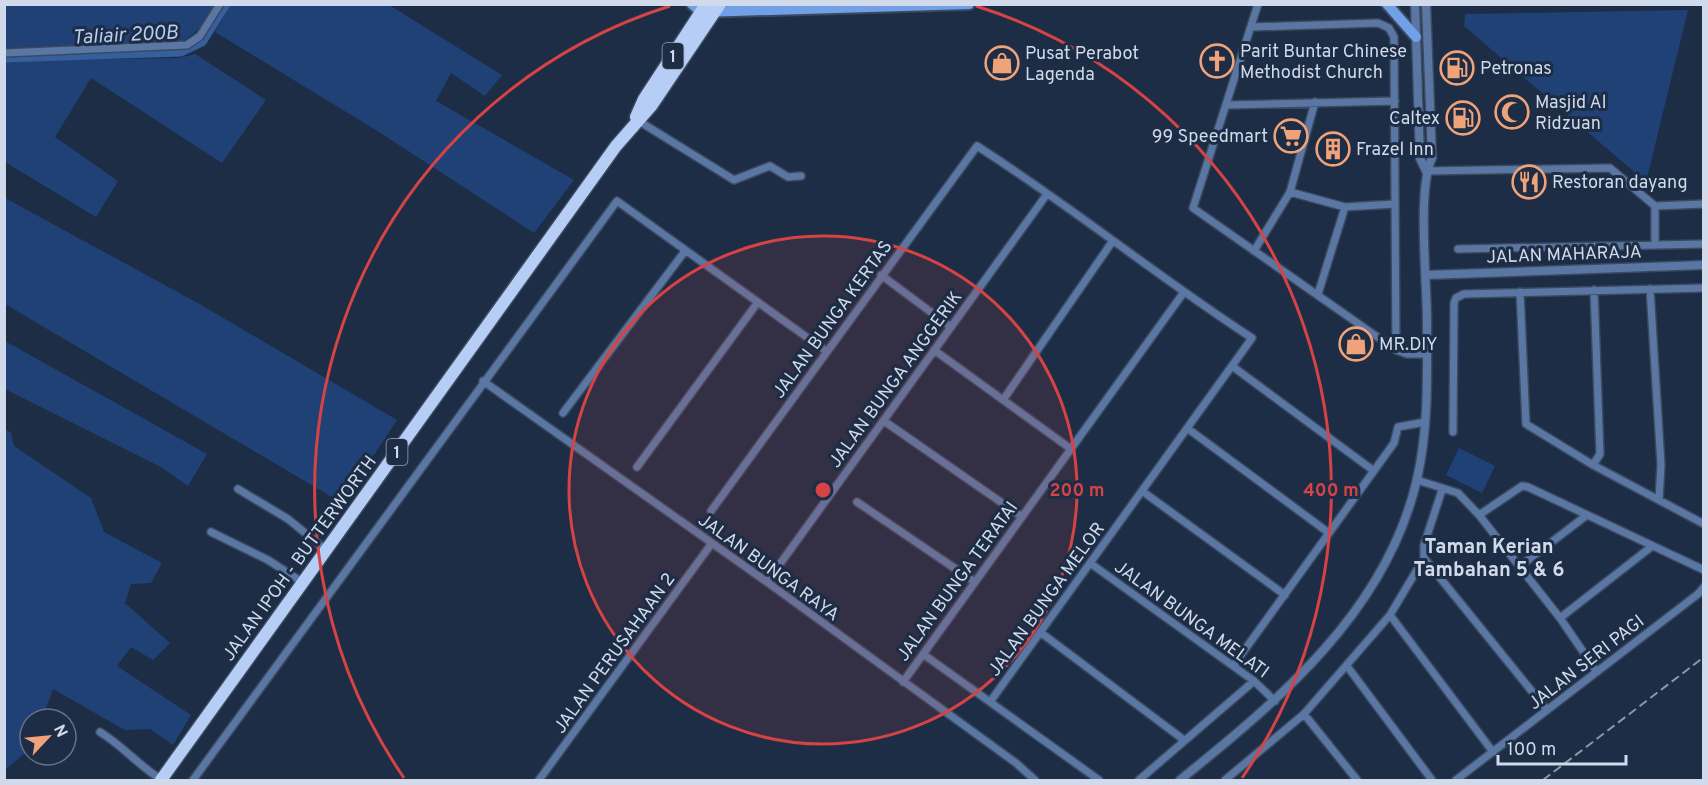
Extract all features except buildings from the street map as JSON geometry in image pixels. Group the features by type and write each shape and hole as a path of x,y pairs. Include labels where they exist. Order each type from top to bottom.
{"highway":[{"name":"JALAN IPOH - BUTTERWORTH","path":"161,780 635,122 644,99 707,8"}],"main road":[{"path":"707,8 969,4"},
{"path":"1387,4 1416,37"}],"street":[{"path":"4,53 187,45 204,30 220,4"},
{"path":"1258,4 1193,208 1396,350 1407,354 1427,354"},
{"path":"1415,4 1419,158 1426,171"},
{"path":"1180,780 1275,701 1325,649 1361,603 1381,571 1401,528 1417,480 1425,422 1427,354 1426,171 1432,158 1426,4"},
{"path":"1251,27 1378,23 1389,28 1394,38 1396,350"},
{"path":"1226,105 1395,101"},
{"path":"1254,251 1290,192 1315,102"},
{"path":"635,122 734,180 770,166 788,177 801,176"},
{"name":"JALAN BUNGA KERTAS","path":"711,511 881,275 978,146 1047,194"},
{"path":"1426,171 1610,168 1655,206 1704,204"},
{"path":"1290,192 1345,207 1395,204"},
{"path":"1047,194 1184,292"},
{"name":"JALAN BUNGA ANGGERIK","path":"767,582 1047,194"},
{"path":"193,780 617,201 826,351"},
{"path":"1655,206 1655,244"},
{"path":"1318,294 1345,207"},
{"path":"1003,400 1112,242"},
{"path":"1458,249 1704,244"},
{"path":"563,413 685,251"},
{"name":"JALAN MAHARAJA","path":"1426,275 1704,265"},
{"path":"881,275 951,327"},
{"path":"1453,432 1454,303 1456,298 1464,294 1704,288"},
{"path":"1650,289 1661,465 1659,500"},
{"path":"1593,290 1600,454 1593,465"},
{"name":"JALAN BUNGA MELOR","path":"990,702 1252,338 1184,292"},
{"name":"JALAN BUNGA TERATAI","path":"903,682 1184,292"},
{"path":"1520,292 1526,424 1593,465 1704,524"},
{"path":"637,467 758,303"},
{"path":"934,350 1071,449"},
{"path":"1232,366 1374,471"},
{"name":"JALAN BUNGA RAYA","path":"483,381 767,582 1016,763 1035,780"},
{"path":"884,421 1018,514"},
{"path":"1233,666 1394,443 1398,427 1425,422"},
{"path":"1187,428 1329,533"},
{"path":"1417,480 1458,494 1479,515 1560,618 1597,672"},
{"path":"1479,515 1522,486 1704,570"},
{"path":"238,489 288,519 326,550"},
{"path":"1225,780 1304,714 1390,615 1424,558 1424,545 1442,490"},
{"path":"1142,491 1285,595"},
{"path":"857,502 975,582"},
{"path":"1519,567 1587,515"},
{"path":"211,532 268,560 302,582"},
{"name":"JALAN PERUSAHAAN 2","path":"539,780 712,543"},
{"path":"1560,618 1651,547"},
{"path":"1424,558 1547,710"},
{"name":"JALAN BUNGA MELATI","path":"1090,563 1254,681 1275,701"},
{"name":"JALAN SERI PAGI","path":"1456,780 1698,594 1704,587"},
{"path":"1390,615 1493,752"},
{"path":"1040,632 1184,740"},
{"path":"923,654 1099,780"},
{"path":"1347,666 1432,780"},
{"path":"1139,780 1254,681"},
{"path":"1304,714 1353,779"},
{"path":"100,732 121,745 145,770 161,780"}],"shaded area":[{"path":"4,5 215,5 197,31 181,42 5,48"},
{"path":"230,5 389,5 502,75 485,96 451,73 436,101 574,180 534,233 379,132 215,32"},
{"path":"1688,10 1646,182 1464,26 1465,14"},
{"path":"195,54 266,100 222,163 91,78 55,137 118,181 96,217 5,162 5,61 179,58"},
{"path":"5,198 196,302 397,420 342,503 5,304"},
{"path":"5,341 207,454 188,486 161,467 5,389"},
{"path":"5,429 11,433 14,446 91,498 104,532 162,563 151,583 131,584 125,603 170,643 153,660 131,647 117,666 191,715 173,745 150,729 125,730 53,689 46,707 18,707 18,759 5,770"},
{"path":"1459,448 1495,466 1482,493 1446,475"}],"waterway":[{"name":"Taliair 200B","path":"4,58 181,52 202,42 226,4"}],"railway":[{"path":"1543,780 1704,657"}],"place":[{"name":"Parit Buntar Chinese Methodist Church","path":"1217,61"},
{"name":"Pusat Perabot Lagenda","path":"1002,63"},
{"name":"Petronas","path":"1457,68"},
{"name":"Masjid Al Ridzuan","path":"1512,112"},
{"name":"Caltex","path":"1463,118"},
{"name":"99 Speedmart","path":"1291,136"},
{"name":"Frazel Inn","path":"1333,149"},
{"name":"Restoran dayang","path":"1529,182"},
{"name":"MR.DIY","path":"1356,344"}],"district":[{"name":"Taman Kerian Tambahan 5 & 6","path":"1489,558"}]}
